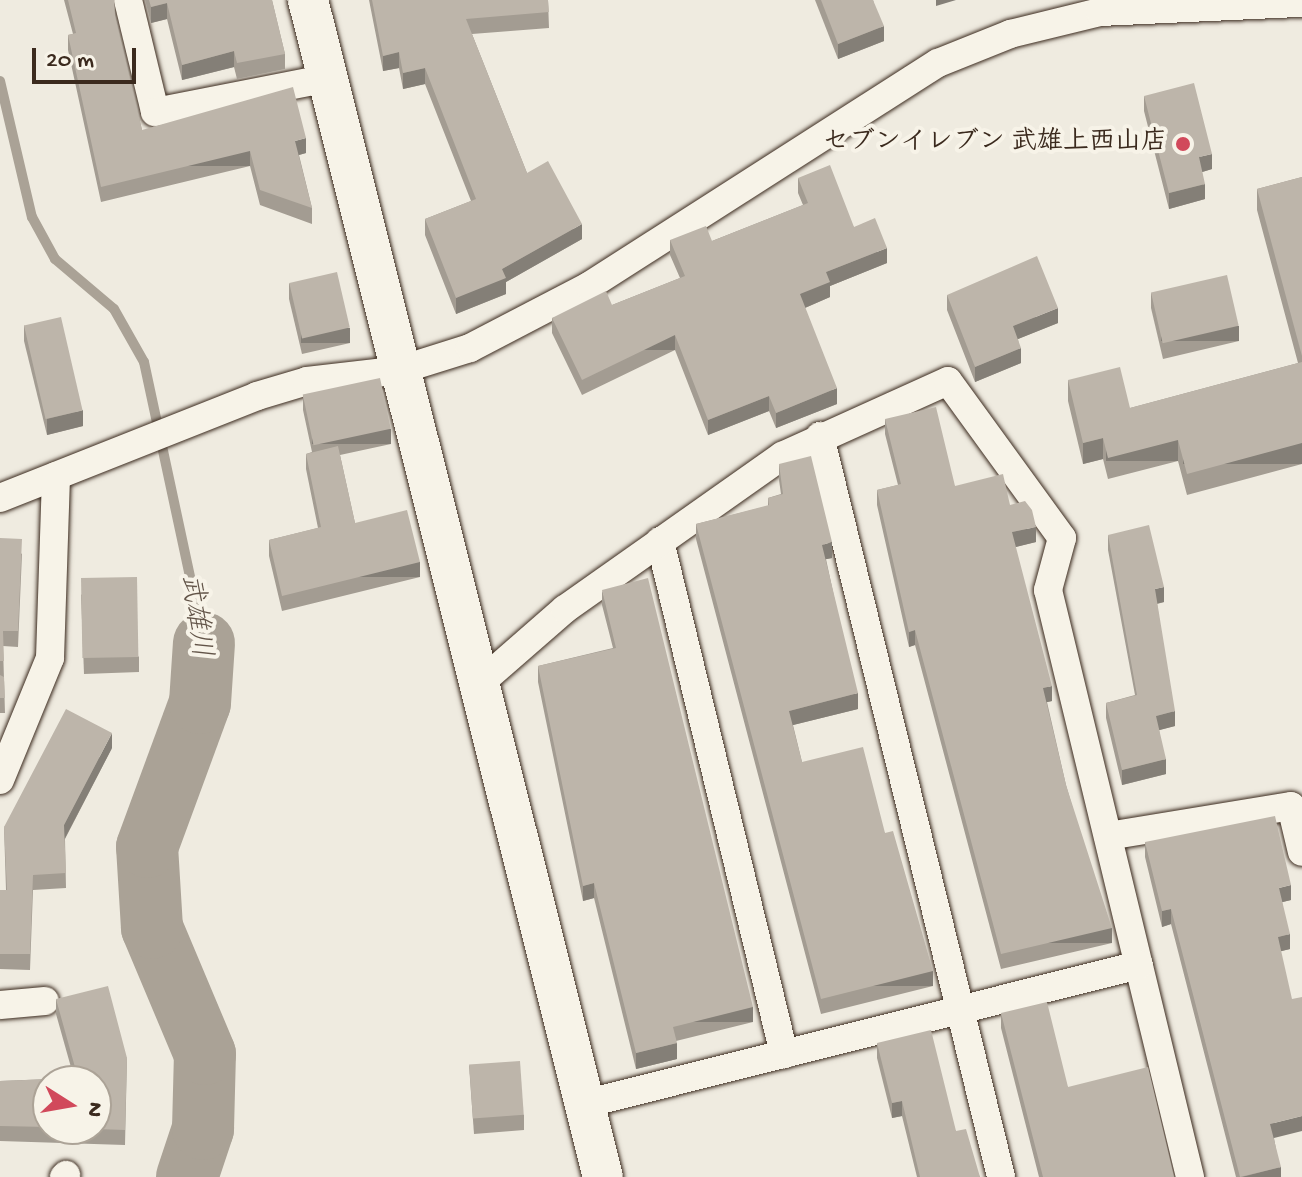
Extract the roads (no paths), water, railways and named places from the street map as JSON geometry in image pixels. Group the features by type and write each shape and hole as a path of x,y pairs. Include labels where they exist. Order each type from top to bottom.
{"street":[{"path":"128,0 155,112 328,78"},
{"path":"308,0 603,1177"},
{"path":"0,498 201,418 307,381 400,370 470,348 589,286 938,63 1010,34 1100,12 1302,3"},
{"path":"479,684 660,541 820,436 948,381 1062,538 1048,590 1190,1177"},
{"path":"820,436 963,1009 1001,1177"},
{"path":"0,780 9,736 50,658 56,476"},
{"path":"660,541 784,1054"},
{"path":"1108,836 1296,804 1302,852"},
{"path":"584,1104 1139,965"},
{"path":"0,1005 45,1001"}],"waterway":[{"name":"武雄川","path":"0,81 32,217 55,259 114,309 144,362 204,643"},
{"name":"武雄川","path":"187,1177 203,1129 205,1054 152,928 147,847 200,703 204,643"}],"place":[{"name":"セブンイレブン 武雄上西山店","path":"1183,144"}]}
